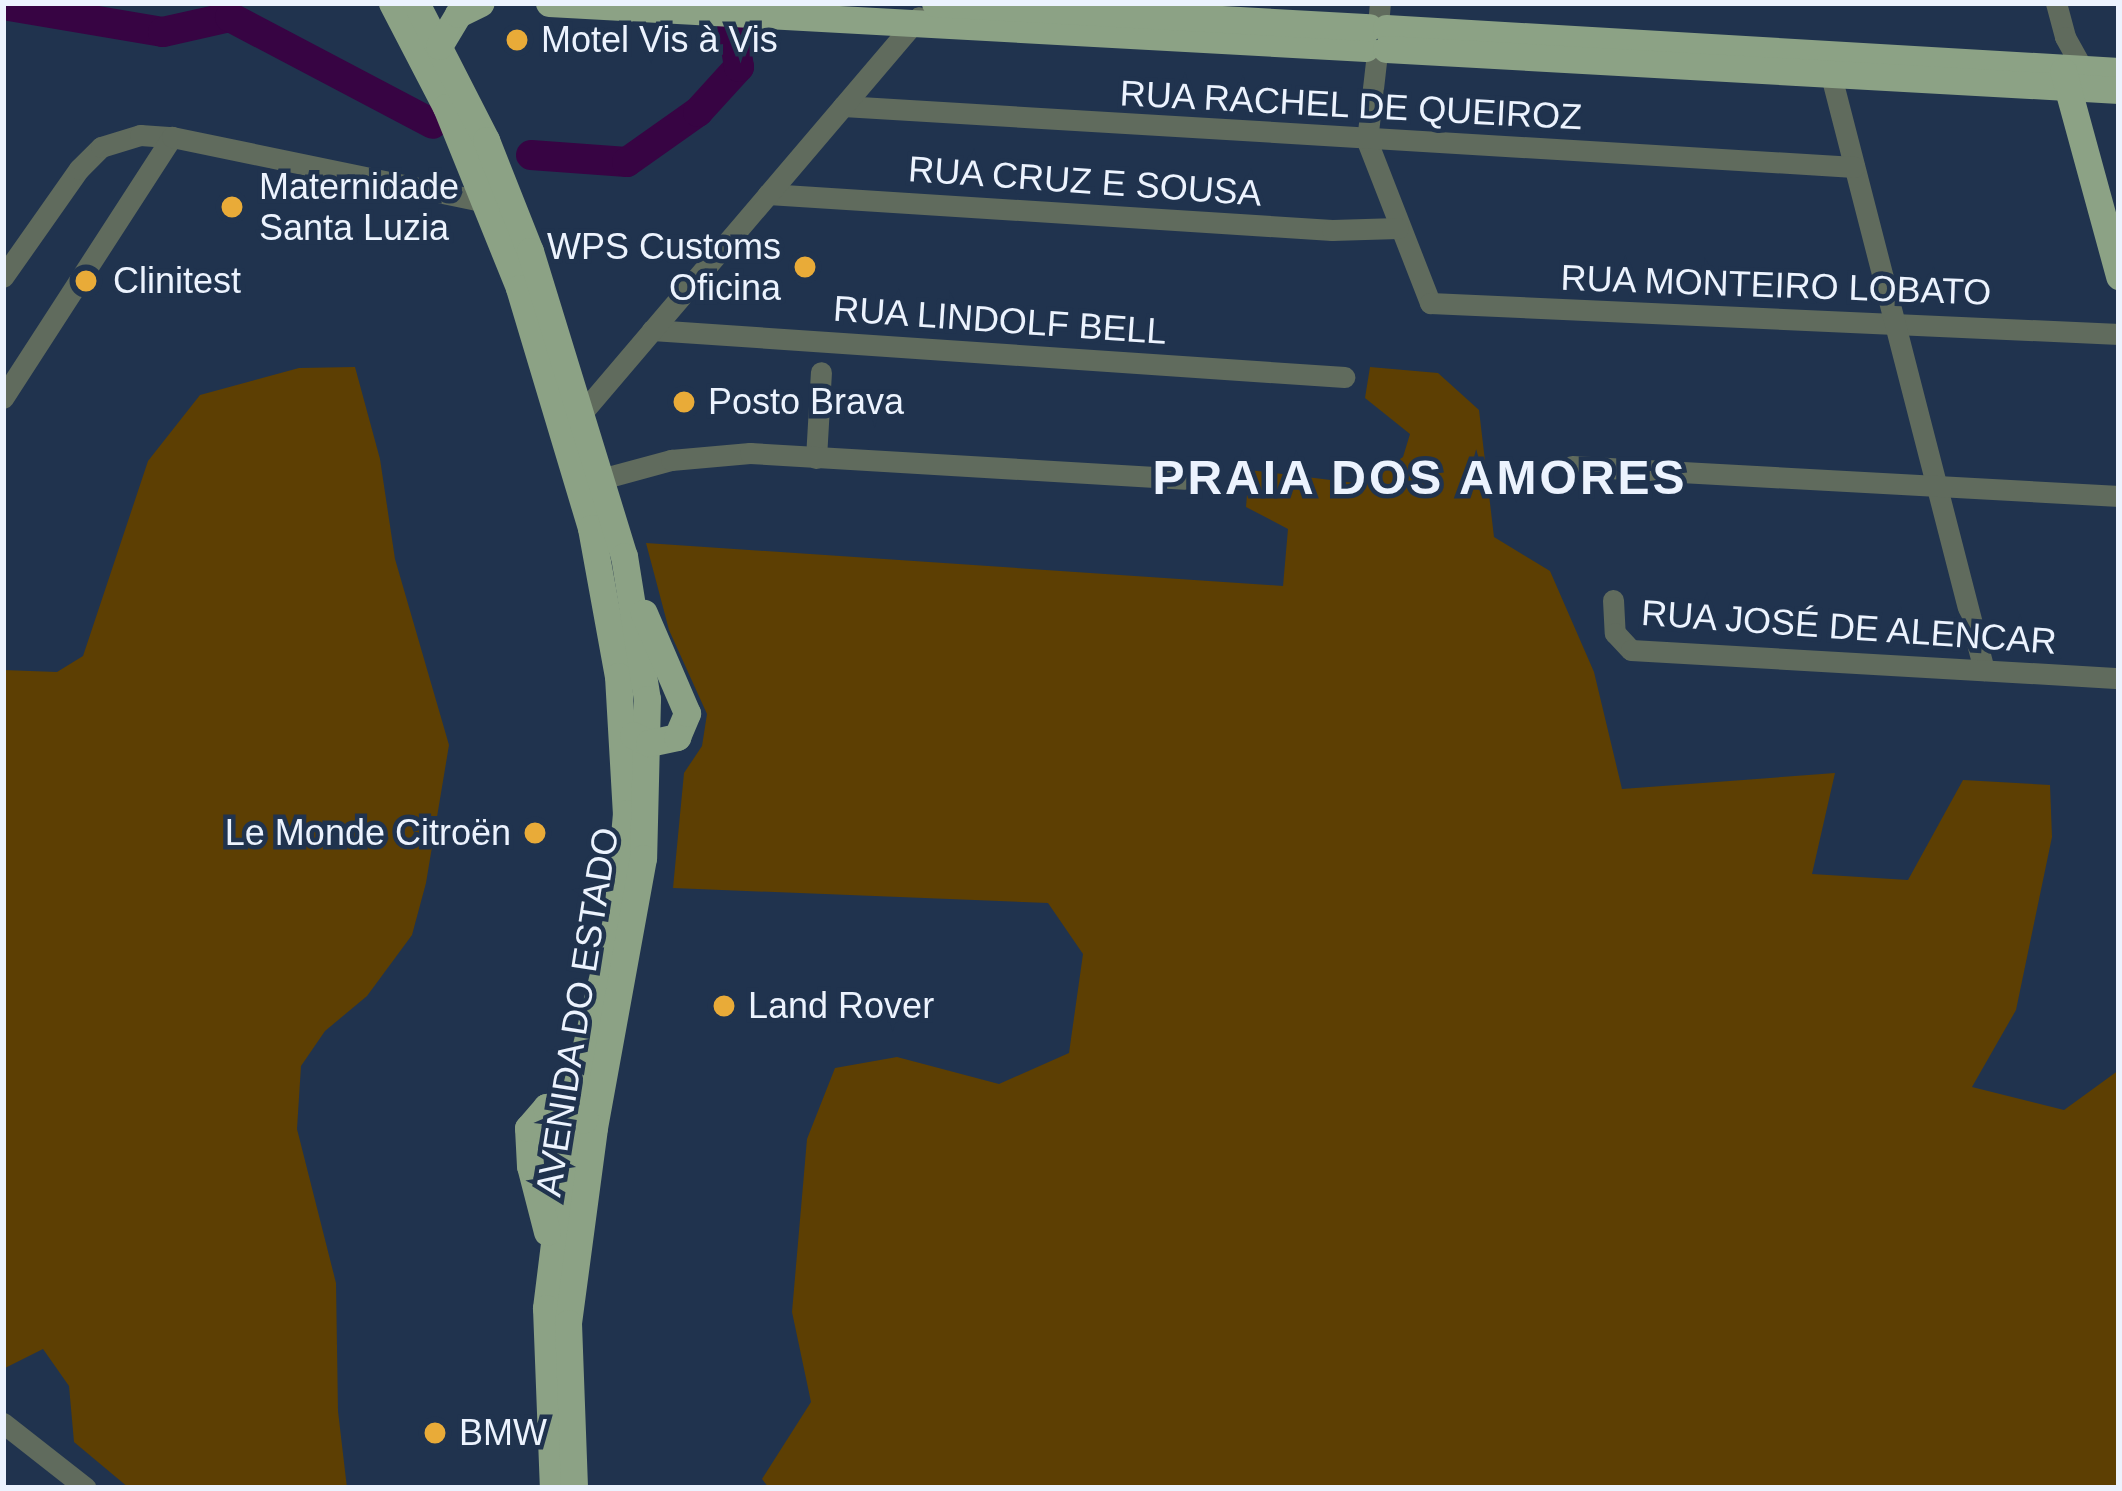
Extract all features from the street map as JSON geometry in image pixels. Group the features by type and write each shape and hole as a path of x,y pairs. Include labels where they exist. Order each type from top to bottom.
{"main road":[{"path":"392,3 474,141"},
{"path":"416,3 439,46 474,141"},
{"path":"439,46 458,14 481,3"},
{"path":"549,3 994,12 1378,33 2075,78 2119,90"},
{"path":"2075,78 2119,71"},
{"path":"2075,78 2119,224"},
{"path":"2075,78 2119,276"},
{"name":"AVENIDA DO ESTADO","path":"474,141 488,202 591,528 636,736 616,916 571,1107 551,1248 544,1348 553,1488"},
{"name":"AVENIDA DO ESTADO","path":"474,141 530,251 631,586 635,920 594,1128 568,1323 574,1488"},
{"path":"631,586 687,712 676,737 636,736"},
{"path":"551,1248 530,1166 528,1128 546,1107 571,1107 594,1128"}],"street":[{"path":"2056,3 2075,78"},
{"path":"581,414 926,10"},
{"path":"1378,33 1366,141 1398,228"},
{"path":"1828,64 1984,670"},
{"name":"RUA RACHEL DE QUEIROZ","path":"843,106 1854,167"},
{"path":"3,277 79,169 101,147 123,137 172,137 488,202"},
{"path":"3,398 172,137"},
{"name":"RUA CRUZ E SOUSA","path":"769,194 1332,230 1398,228"},
{"name":"RUA MONTEIRO LOBATO","path":"1398,228 1430,303 2119,334"},
{"name":"RUA LINDOLF BELL","path":"652,330 1344,376"},
{"path":"816,458 821,372"},
{"path":"601,479 708,454 1184,478"},
{"path":"1572,466 2119,496"},
{"name":"RUA JOSÉ DE ALENCAR","path":"1613,600 1615,633 1631,650 2119,678"},
{"path":"3,1423 86,1488"}],"shaded area":[{"path":"355,367 380,459 395,559 449,745 426,883 412,935 367,996 325,1031 301,1066 297,1129 336,1283 338,1411 347,1488 129,1488 74,1442 69,1386 43,1349 3,1369 3,670 57,672 83,656 148,461 200,395 299,368"},
{"path":"1370,367 1438,373 1479,410 1494,537 1550,571 1594,672 1622,789 1835,773 1812,874 1908,880 1963,780 2050,785 2052,837 2016,1010 1972,1087 2064,1110 2119,1070 2119,1488 769,1488 762,1479 811,1402 792,1312 807,1139 835,1068 897,1057 999,1084 1069,1053 1083,954 1048,903 673,888 684,773 702,746 707,714 669,630 646,543 1283,586 1288,529 1246,507 1249,470 1363,484 1403,457 1410,434 1365,398"}],"waterway":[{"path":"3,5 163,32 230,17 433,124"},
{"path":"531,155 627,162 698,112 739,67 732,24"}],"place":[{"name":"Motel Vis à Vis","path":"517,40"},
{"name":"Maternidade Santa Luzia","path":"232,207"},
{"name":"WPS Customs Oficina","path":"805,267"},
{"name":"Clinitest","path":"86,281"},
{"name":"Posto Brava","path":"684,402"},
{"name":"Le Monde Citroën","path":"535,833"},
{"name":"Land Rover","path":"724,1006"},
{"name":"BMW","path":"435,1433"}],"district":[{"name":"PRAIA DOS AMORES","path":"1420,478"}]}
